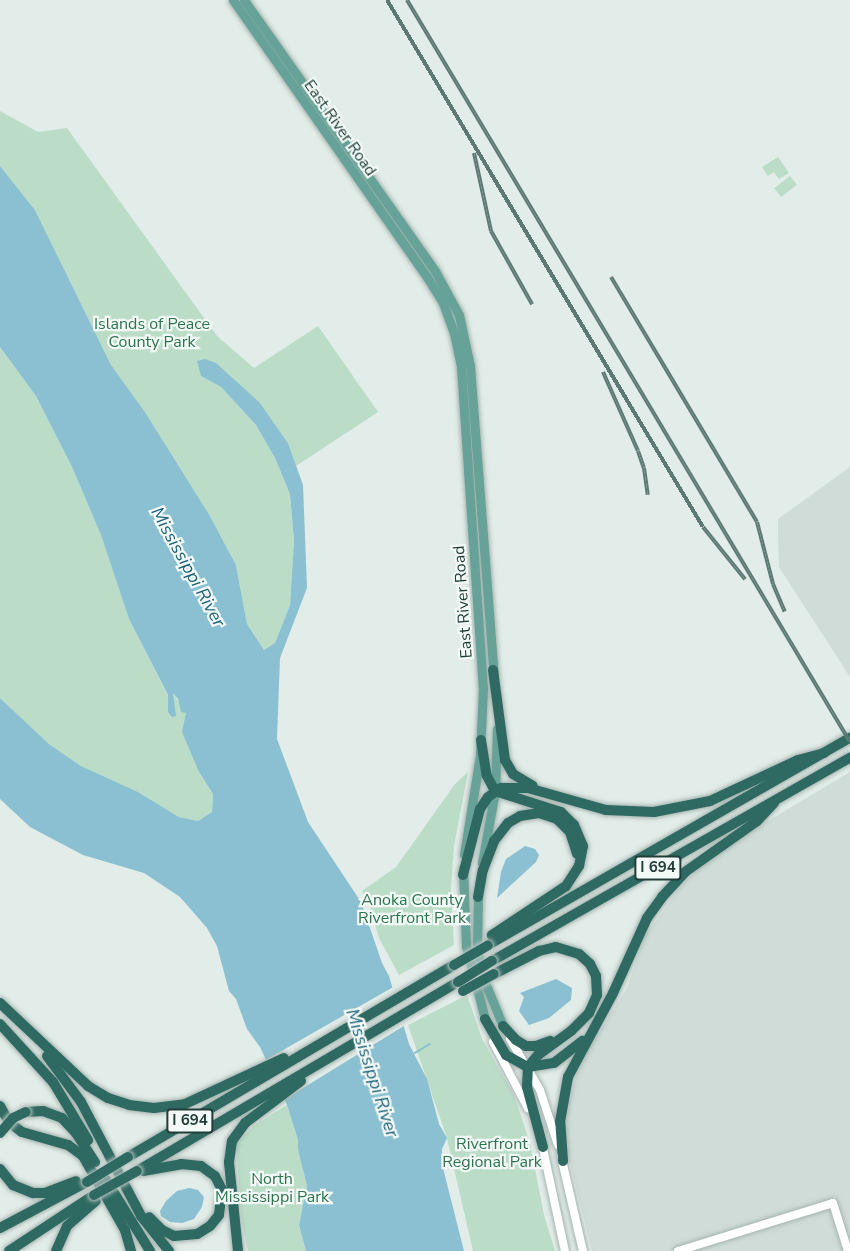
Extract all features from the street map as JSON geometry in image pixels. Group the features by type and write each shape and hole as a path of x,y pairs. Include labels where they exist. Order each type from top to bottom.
{"highway":[{"path":"493,670 504,758 508,768 523,781 563,799"},
{"name":"I 694","path":"0,1228 128,1157 249,1080 304,1052 415,988 487,941 850,738"},
{"path":"481,740 487,776 495,790 552,807 568,817 577,830 582,846 581,860 575,874 560,892 487,941"},
{"path":"463,875 478,814 485,801 495,790 517,786 621,812 675,810 710,801 798,760 824,753"},
{"name":"I 694","path":"9,1251 95,1198 107,1188 263,1103 342,1050 492,961 850,758"},
{"path":"562,1161 560,1122 566,1082 576,1058 619,981 641,930 662,897 694,864 757,821 774,803"},
{"path":"478,897 483,870 497,837 508,823 524,814 547,814 560,821 567,829 577,852 578,865 575,874"},
{"path":"429,1000 463,991 548,948 564,948 579,954 594,971 597,990 594,1004 583,1020 538,1054 528,1067 527,1088 543,1147"},
{"path":"0,1005 84,1083 108,1098 129,1105 154,1108 180,1105 249,1080"},
{"path":"0,1005 63,1075 81,1102 132,1202 169,1251"},
{"path":"485,1019 506,1055 528,1067 547,1065 565,1055 583,1040 600,1018"},
{"path":"503,1026 519,1043 532,1047 549,1041 583,1020"},
{"path":"0,1024 43,1070 64,1099 87,1138 96,1163"},
{"path":"238,1251 229,1150 238,1130 263,1103"},
{"path":"0,1106 18,1130 68,1145 83,1156 125,1230 131,1251"},
{"path":"0,1133 13,1118 26,1112 47,1112 65,1120 96,1163 150,1251"},
{"path":"105,1148 141,1207 162,1230 178,1236 193,1235 207,1229 219,1215 223,1202 221,1187 206,1168 186,1164 137,1171"},
{"path":"0,1169 13,1185 38,1193 86,1180"},
{"path":"56,1251 67,1226 95,1198"}],"main road":[{"name":"East River Road","path":"233,0 427,277 443,303 454,333 461,367 483,673 481,740 463,875 466,946 485,1019"},
{"name":"East River Road","path":"244,0 435,271 459,315 471,366 498,756 495,790 478,897 476,932 479,959 503,1026"}],"street":[{"name":"East River Road","path":"485,1019 495,1047 527,1105 543,1147 566,1251"},
{"path":"503,1026 528,1067 544,1100 557,1140 584,1251"},
{"path":"678,1251 833,1203 848,1251"}],"shaded area":[{"path":"850,467 850,677 779,567 778,519"},
{"path":"850,772 850,1251 592,1251 565,1143 569,1104 577,1074 592,1044 627,988 645,936 681,886 704,864 736,840"}],"green space":[{"name":"Islands of Peace County Park","path":"0,111 38,132 67,128 217,336 254,368 318,326 378,412 296,466 288,443 260,403 201,376 221,387 256,425 275,458 290,494 294,541 290,605 275,643 264,650 247,624 236,565 210,516 145,412 111,365 35,210 0,166"},
{"path":"778,157 789,173 779,179 774,172 768,176 762,167"},
{"path":"790,176 797,185 781,197 774,188"},
{"path":"0,347 36,396 72,467 101,535 129,619 170,700 175,705 172,701 173,693 186,713 199,772 213,794 212,812 198,821 179,817 138,792 81,766 49,744 0,698"},
{"name":"Anoka County Riverfront Park","path":"468,772 454,846 451,888 454,945 399,975 379,938 368,901 362,891 396,867 455,784"},
{"name":"Riverfront Regional Park","path":"467,995 482,1039 514,1095 530,1143 544,1215 555,1251 473,1251 447,1138 408,1025"},
{"name":"North Mississippi Park","path":"287,1105 298,1140 298,1150 307,1186 299,1225 306,1251 248,1251 242,1223 236,1144 255,1125"}],"water":[{"name":"Mississippi River","path":"0,166 35,210 111,365 145,412 210,516 236,565 247,624 264,650 275,643 290,605 294,541 290,494 275,458 256,425 221,387 201,376 197,361 205,359 216,363 260,403 288,443 303,485 307,588 280,658 277,739 308,822 361,902 382,963 389,976 409,1044 427,1079 439,1124 447,1138 442,1149 442,1164 464,1251 306,1251 299,1225 307,1186 298,1150 298,1140 287,1105 260,1047 247,1029 236,999 229,991 217,946 207,928 180,897 144,873 83,855 30,827 0,799 0,698 49,744 81,766 138,792 179,817 198,821 212,812 213,794 199,772 182,732 186,713 181,712 178,699 173,693 176,716 172,717 168,712 168,695 129,619 101,535 72,467 36,396 0,347"},
{"path":"525,846 535,849 539,855 536,862 497,898 501,872 506,859"},
{"path":"556,979 572,988 571,1000 549,1018 529,1025 519,1011 524,997 520,993"},
{"path":"189,1188 198,1190 204,1197 202,1207 194,1219 182,1223 170,1222 161,1216 160,1211 166,1201 177,1191"}],"pier":[{"path":"395,986 397,1004 403,1011 407,1024 282,1101 264,1061"}],"waterway":[{"path":"415,1053 430,1044"}],"railway":[{"path":"387,0 703,527 745,579"},
{"path":"407,0 850,742"},
{"path":"474,153 491,231 532,304"},
{"path":"611,277 757,522 773,584 785,612"},
{"path":"603,372 638,451 644,468 648,495"}]}
